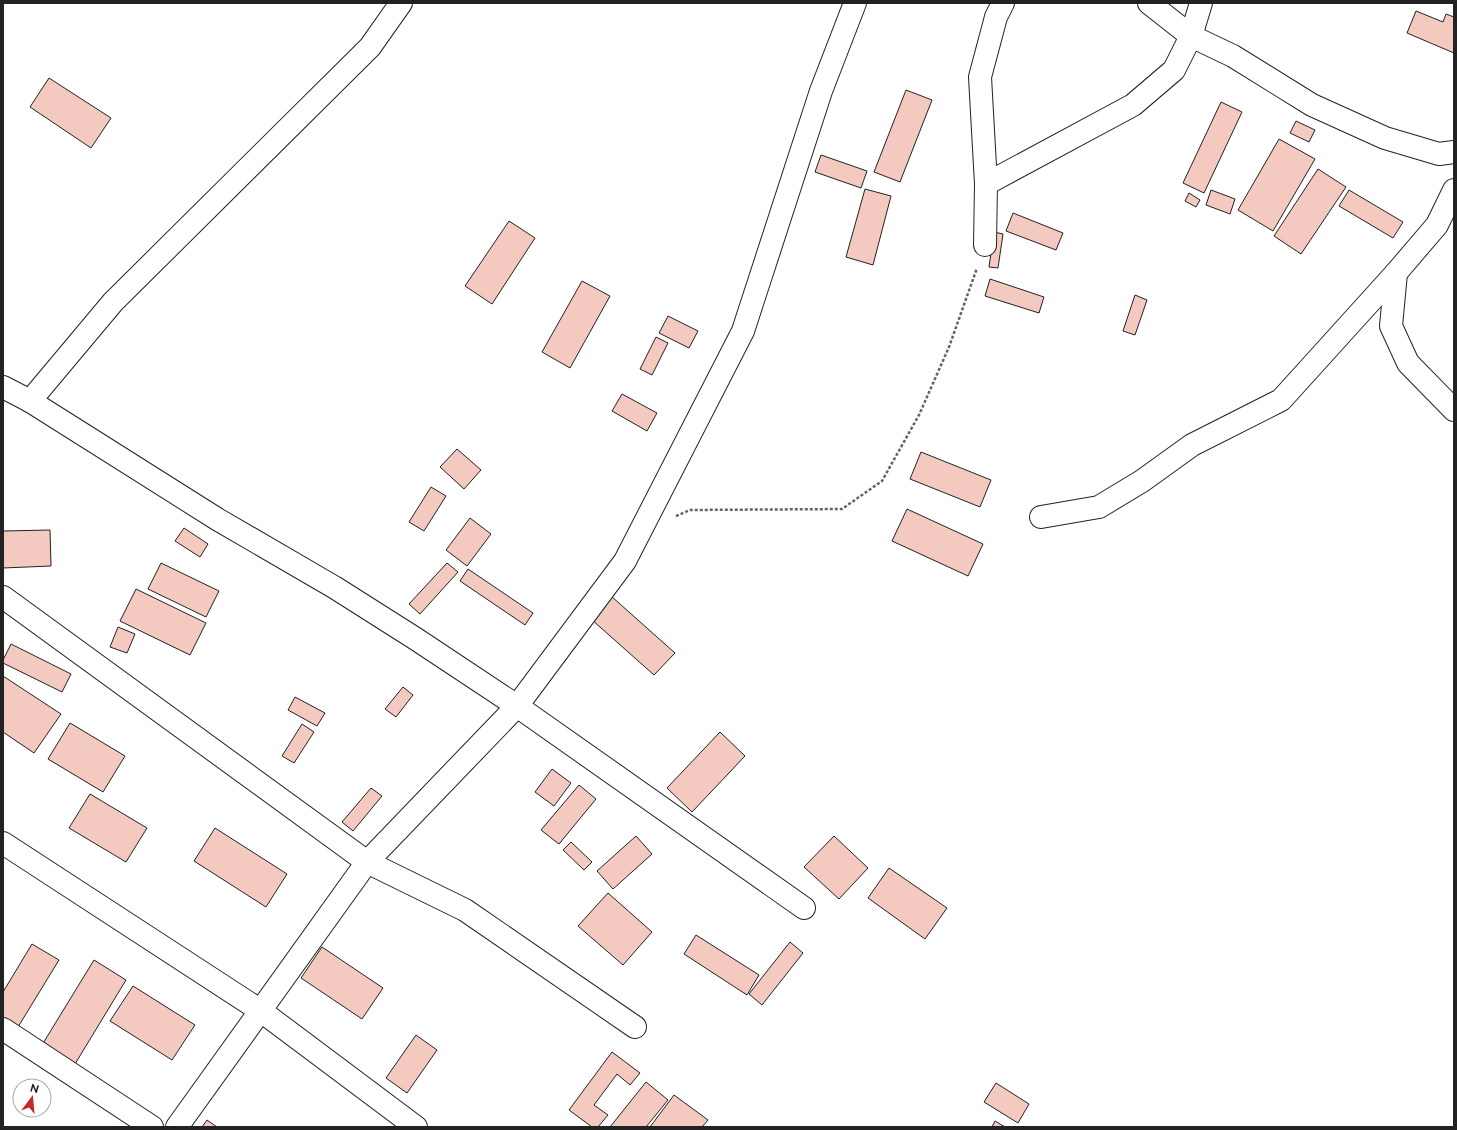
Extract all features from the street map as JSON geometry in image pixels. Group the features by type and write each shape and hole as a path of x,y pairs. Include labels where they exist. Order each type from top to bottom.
{"street":[{"path":"30,401 113,302 370,47 401,3"},
{"path":"177,1127 367,862 517,706 625,561 743,331 821,91 855,3"},
{"path":"985,245 986,184 980,77 996,17 1003,3"},
{"path":"1149,3 1191,36 1233,56 1312,105 1384,138 1439,154 1454,152"},
{"path":"986,184 1133,105 1174,70 1191,36 1201,3"},
{"path":"1041,517 1099,507 1142,481 1192,445 1281,400 1396,273 1437,225 1454,190"},
{"path":"1396,273 1391,326 1408,363 1454,410"},
{"path":"3,387 30,401 217,519 340,591 517,706 804,908"},
{"path":"3,597 367,862 465,910 636,1027"},
{"path":"3,843 261,1010 416,1127"},
{"path":"3,1029 152,1127"}],"path":[{"path":"676,516 690,510 842,509 882,481 919,416 949,347 985,245"}],"building":[{"path":"1416,11 1443,22 1446,14 1454,17 1454,53 1407,33"},
{"path":"49,78 111,118 91,148 30,107"},
{"path":"906,90 932,100 900,182 874,172"},
{"path":"1221,102 1242,112 1204,193 1183,183"},
{"path":"1296,121 1315,130 1309,142 1290,133"},
{"path":"1279,139 1315,159 1273,231 1238,210"},
{"path":"821,155 867,171 861,188 815,172"},
{"path":"1318,169 1346,187 1301,254 1274,236"},
{"path":"865,189 891,196 873,265 846,257"},
{"path":"1211,190 1235,199 1230,214 1206,205"},
{"path":"1349,190 1403,222 1393,238 1339,206"},
{"path":"1189,193 1200,200 1196,207 1185,201"},
{"path":"1013,213 1063,233 1056,250 1006,231"},
{"path":"509,221 535,238 492,304 465,286"},
{"path":"994,232 1003,234 998,268 989,267"},
{"path":"990,279 1044,297 1039,313 985,296"},
{"path":"582,281 610,296 570,368 542,352"},
{"path":"1135,295 1147,300 1135,335 1123,331"},
{"path":"668,316 698,331 689,348 659,333"},
{"path":"656,337 668,343 652,375 640,369"},
{"path":"622,394 657,413 647,431 612,411"},
{"path":"457,449 481,470 464,489 440,467"},
{"path":"921,452 991,480 980,507 910,479"},
{"path":"431,487 446,496 424,531 409,522"},
{"path":"907,509 983,544 968,576 892,541"},
{"path":"470,518 491,534 467,566 446,550"},
{"path":"184,528 208,544 200,557 175,541"},
{"path":"50,530 51,566 3,568 3,531"},
{"path":"161,563 219,591 206,617 148,589"},
{"path":"447,563 458,572 420,614 409,604"},
{"path":"468,569 533,613 525,625 460,581"},
{"path":"136,589 206,623 190,655 120,621"},
{"path":"611,596 675,653 654,675 591,619"},
{"path":"118,627 135,634 127,653 110,647"},
{"path":"11,644 71,674 62,692 3,663"},
{"path":"3,676 61,714 34,753 3,732"},
{"path":"403,687 413,695 396,717 385,709"},
{"path":"295,697 325,713 317,726 288,710"},
{"path":"70,723 125,756 103,792 48,759"},
{"path":"302,724 314,732 294,763 282,756"},
{"path":"720,732 745,756 692,812 667,788"},
{"path":"552,769 571,783 554,806 535,792"},
{"path":"579,785 596,799 559,844 541,830"},
{"path":"371,788 382,796 353,831 342,822"},
{"path":"90,794 147,828 126,862 69,828"},
{"path":"215,828 287,874 266,907 194,861"},
{"path":"636,836 652,854 613,889 597,871"},
{"path":"834,836 868,868 839,899 804,867"},
{"path":"571,842 592,862 584,870 563,850"},
{"path":"889,868 947,908 925,939 868,898"},
{"path":"608,893 652,932 623,965 578,926"},
{"path":"696,935 759,975 747,995 684,954"},
{"path":"790,942 803,953 762,1005 749,994"},
{"path":"32,944 59,960 18,1027 3,1018 3,992"},
{"path":"322,947 383,988 362,1019 301,978"},
{"path":"94,960 126,980 75,1064 42,1045"},
{"path":"133,986 195,1025 172,1060 110,1021"},
{"path":"416,1035 437,1050 407,1093 386,1078"},
{"path":"612,1052 640,1073 630,1085 617,1074 594,1105 608,1115 598,1127 592,1127 569,1110"},
{"path":"646,1082 668,1100 646,1127 610,1127"},
{"path":"996,1083 1029,1104 1018,1123 984,1102"},
{"path":"674,1095 708,1120 702,1127 650,1127"},
{"path":"207,1120 217,1127 202,1127"},
{"path":"995,1121 1005,1127 992,1127"}]}
